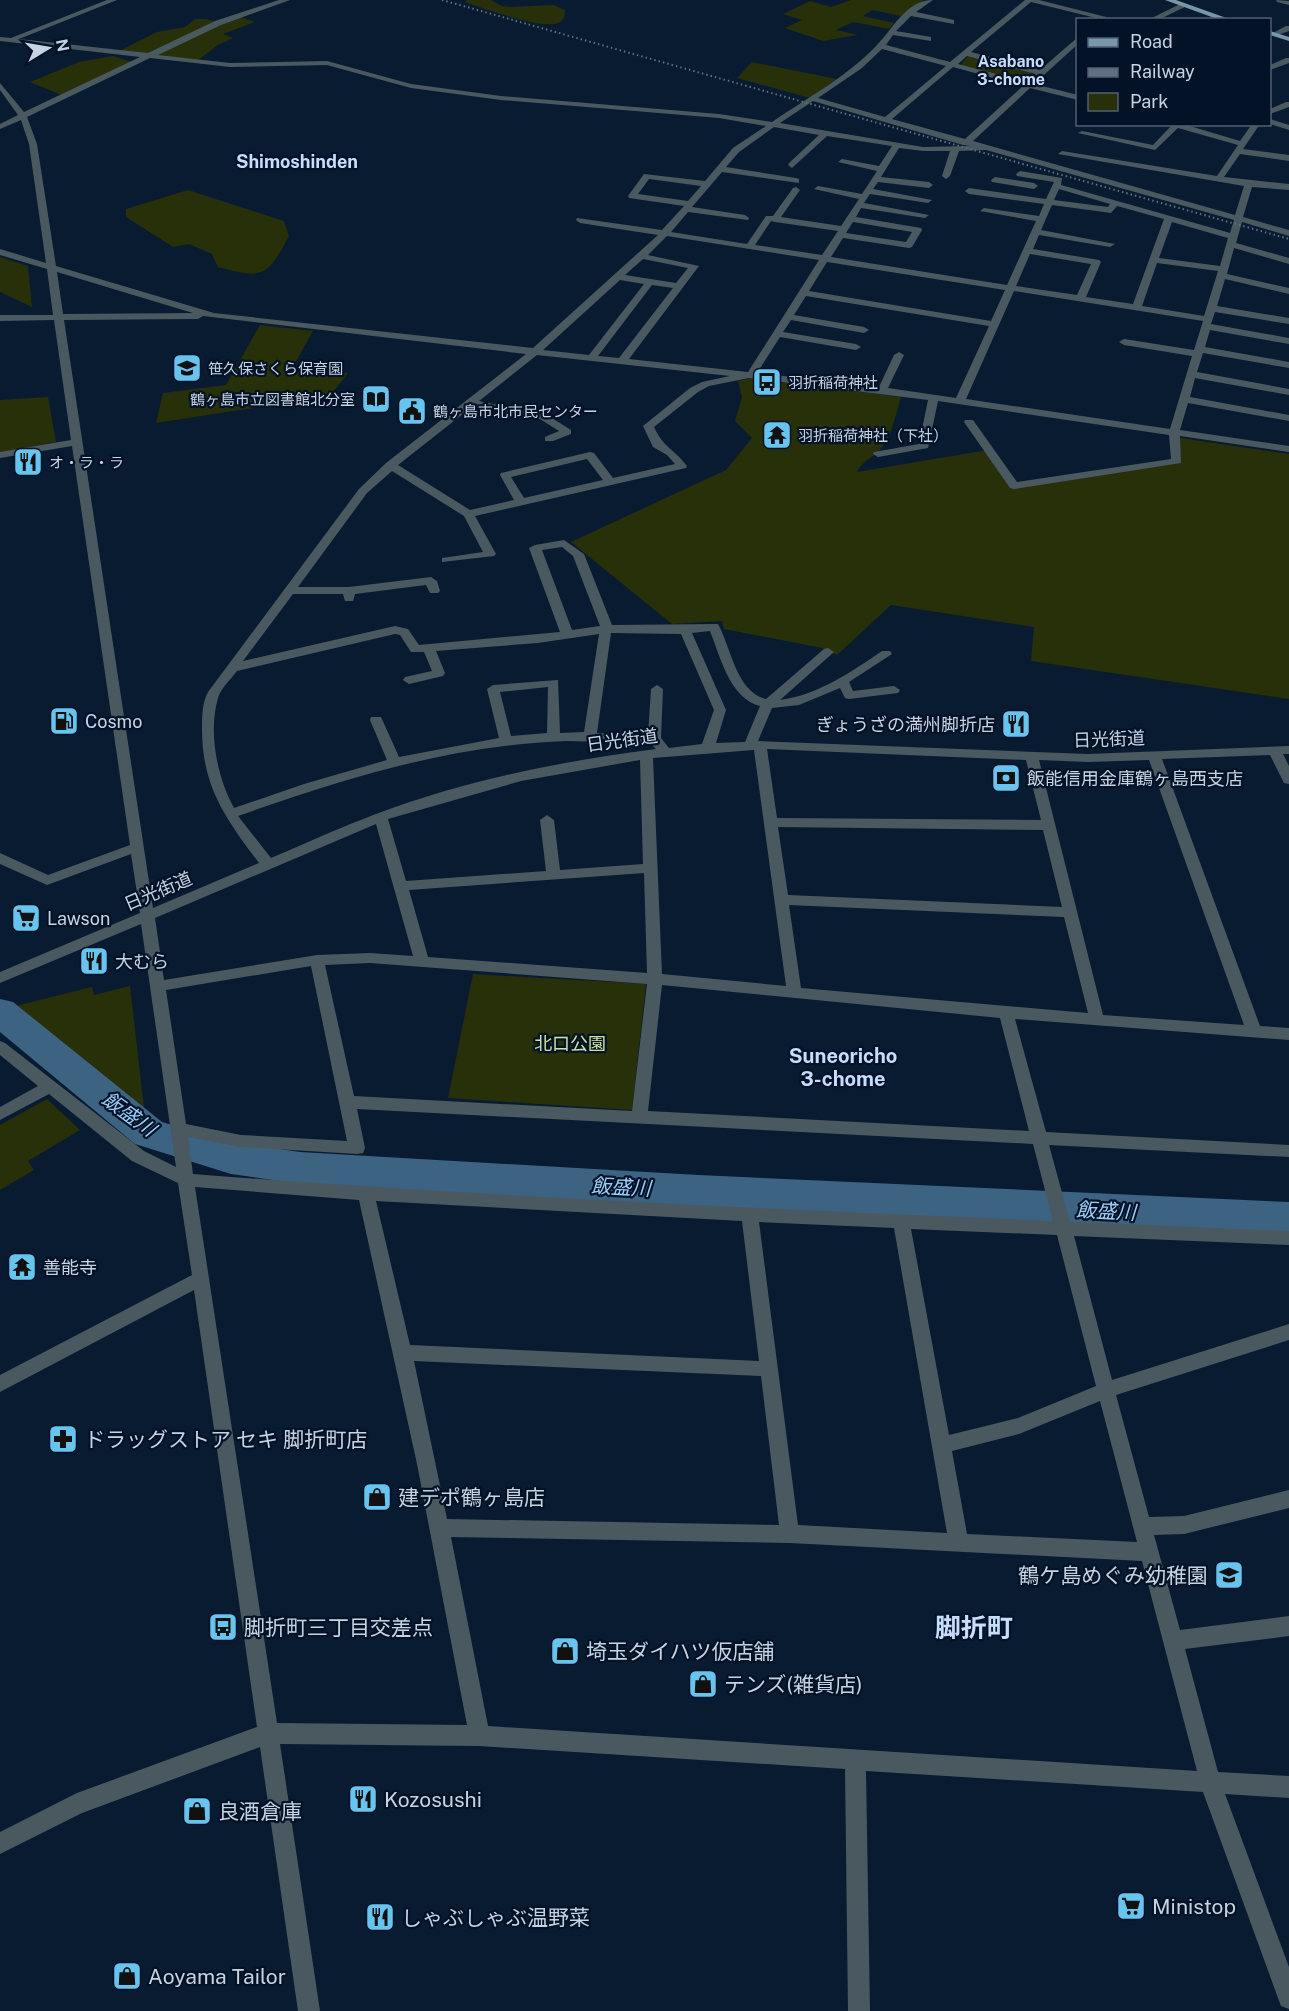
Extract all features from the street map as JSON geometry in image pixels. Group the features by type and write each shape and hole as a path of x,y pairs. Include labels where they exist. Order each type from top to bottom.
{"main road":[{"path":"1169,0 1223,18"},
{"path":"1272,33 1289,39"}],"street":[{"path":"10,40 113,0"},
{"path":"0,127 24,118 218,23 286,0"},
{"path":"267,863 230,814 215,775 207,736 207,718 212,695 363,491 390,465 536,351 641,256 665,233 736,150 813,99 881,46 909,13 929,0"},
{"path":"886,120 1030,0 1100,18"},
{"path":"1280,0 1289,3"},
{"path":"1156,18 1185,5"},
{"path":"909,13 951,22"},
{"path":"1272,33 1289,28"},
{"path":"891,32 928,39"},
{"path":"0,39 230,65 327,63 411,86 531,102 702,114 897,145 956,150 986,148"},
{"path":"966,143 1076,40"},
{"path":"881,46 1076,98"},
{"path":"966,53 1042,73"},
{"path":"1271,66 1289,60"},
{"path":"1271,66 1289,70"},
{"path":"0,85 24,118 33,144 181,1129 309,2011"},
{"path":"813,99 1289,233"},
{"path":"1271,111 1289,104"},
{"path":"0,116 12,122"},
{"path":"1271,122 1289,128"},
{"path":"1050,166 1088,126"},
{"path":"1072,143 1155,148 1174,126"},
{"path":"1178,126 1240,147 1289,158"},
{"path":"1219,179 1255,126"},
{"path":"792,165 825,133"},
{"path":"1072,143 1219,179 1289,187"},
{"path":"468,514 682,466 676,457 657,445 648,426 694,390 706,384 751,375 897,145"},
{"path":"946,176 956,150"},
{"path":"842,162 882,169"},
{"path":"719,169 796,185 775,219"},
{"path":"960,401 1059,180 1020,174"},
{"path":"706,184 647,176 632,196 745,218"},
{"path":"876,179 929,185"},
{"path":"995,180 1056,187 1169,219 1289,261"},
{"path":"969,422 1014,486 1177,461 1174,432 1249,184"},
{"path":"818,189 864,198 925,215"},
{"path":"969,192 1111,210 1114,203"},
{"path":"864,198 928,200"},
{"path":"984,211 1042,219"},
{"path":"750,246 769,218 909,244 918,230 850,219"},
{"path":"1136,308 1169,219"},
{"path":"580,220 1136,308 1289,341"},
{"path":"1036,232 1110,244"},
{"path":"1027,251 1096,261 1080,299"},
{"path":"0,252 213,316"},
{"path":"623,360 694,266 641,256"},
{"path":"1155,260 1221,272 1289,291"},
{"path":"618,277 679,286"},
{"path":"592,357 650,282"},
{"path":"804,293 993,324"},
{"path":"1211,308 1289,321"},
{"path":"0,318 213,316 882,390 1289,449"},
{"path":"788,317 864,330"},
{"path":"778,334 856,347"},
{"path":"1124,342 1289,365"},
{"path":"882,390 899,354"},
{"path":"1191,374 1289,392"},
{"path":"878,454 924,446 934,397"},
{"path":"1184,399 1289,418"},
{"path":"470,402 543,417 567,432 549,439"},
{"path":"0,455 76,442"},
{"path":"521,502 505,474 590,455 609,481"},
{"path":"390,465 468,514 490,554 446,560"},
{"path":"567,634 535,548 564,543 578,554 606,625 590,736"},
{"path":"288,590 349,595 431,581 434,591"},
{"path":"231,668 395,630 404,632 415,649 606,629 684,630 714,627 743,691 756,702 767,705 817,695 843,682 886,654"},
{"path":"684,630 720,710 708,747"},
{"path":"409,680 439,673 429,648"},
{"path":"794,991 770,822 755,745 767,705 828,652"},
{"path":"843,682 849,695 894,690"},
{"path":"506,741 493,688 554,683 553,737"},
{"path":"654,740 657,689"},
{"path":"376,720 394,761"},
{"path":"230,814 345,774 394,761 506,741 590,736 654,740 666,752"},
{"name":"日光街道","path":"0,978 267,863 381,818 441,796 518,775 646,754 708,747 755,745 1032,758 1154,756 1282,750"},
{"path":"1282,750 1289,780"},
{"path":"639,1117 655,979 646,754"},
{"path":"1154,756 1254,1031"},
{"path":"1032,758 1097,1019"},
{"path":"381,818 422,963"},
{"path":"547,820 554,875"},
{"path":"770,822 1049,825"},
{"path":"0,858 47,880 137,847"},
{"path":"402,886 650,868"},
{"path":"782,900 1070,912"},
{"path":"159,986 317,960 370,958 655,979 1006,1013 1289,1034"},
{"path":"181,1129 241,1141 357,1148 317,960"},
{"path":"1006,1013 1037,1137 1210,1781 1289,1998"},
{"path":"0,1047 138,1156 188,1180 366,1194 750,1215 1289,1238"},
{"path":"0,1114 49,1087"},
{"path":"346,1102 1289,1151"},
{"path":"366,1194 405,1353 441,1528 479,1736"},
{"path":"750,1215 790,1534"},
{"path":"901,1221 959,1544"},
{"path":"0,1384 201,1278"},
{"path":"941,1445 1019,1426 1106,1390 1289,1332"},
{"path":"405,1353 770,1369"},
{"path":"1142,1526 1184,1525 1289,1499"},
{"path":"441,1528 790,1534 1149,1552"},
{"path":"1173,1641 1289,1626"},
{"path":"0,1843 77,1804 268,1733 479,1736 1289,1787"},
{"path":"855,1760 859,2011"}],"green space":[{"path":"491,0 502,6 512,7 554,5 565,10 565,14 560,22 541,24 513,18 464,2"},
{"path":"851,0 924,0 901,16 872,10 863,16 894,23 889,29 853,22 836,30 858,35 823,41 785,28 802,20 783,14 810,1 831,7"},
{"path":"241,17 255,22 223,34 233,38 218,45 197,61 119,51 157,32 185,27 195,19 220,23"},
{"path":"113,56 132,62 64,96 30,82 79,62"},
{"path":"968,56 1036,73 1023,82 960,66"},
{"path":"752,62 837,79 810,98 737,78"},
{"path":"188,190 284,221 289,236 275,260 262,272 254,274 218,267 212,254 189,244 173,247 126,217 126,209"},
{"path":"0,257 28,266 32,307 0,292"},
{"path":"260,325 313,331 291,370 348,373 330,396 156,423 163,393 226,385"},
{"path":"751,378 901,397 892,429 886,441 880,450 862,464 857,472 988,450 1014,486 1177,461 1173,437 1289,454 1289,699 1031,661 1034,627 891,605 837,655 822,648 724,629 722,621 672,624 571,542 726,470 752,438 735,421 742,397 738,381"},
{"path":"48,397 56,442 0,453 0,400"},
{"name":"北口公園","path":"473,974 646,984 632,1110 448,1098"},
{"path":"130,986 144,1108 16,1006 92,987 94,995"},
{"path":"47,1099 80,1130 28,1161 34,1170 0,1190 0,1125"}],"waterway":[{"name":"飯盛川","path":"0,1012 149,1133 231,1158 300,1168 698,1191 1289,1219"}],"railway":[{"path":"442,0 1289,239"}],"place":[{"name":"笹久保さくら保育園","path":"187,368"},
{"name":"羽折稲荷神社","path":"767,382"},
{"name":"鶴ヶ島市立図書館北分室","path":"376,399"},
{"name":"鶴ヶ島市北市民センター","path":"412,411"},
{"name":"羽折稲荷神社（下社）","path":"777,435"},
{"name":"オ・ラ・ラ","path":"28,462"},
{"name":"Cosmo","path":"64,721"},
{"name":"ぎょうざの満州脚折店","path":"1016,724"},
{"name":"飯能信用金庫鶴ヶ島西支店","path":"1006,778"},
{"name":"Lawson","path":"26,918"},
{"name":"大むら","path":"94,961"},
{"name":"善能寺","path":"22,1267"},
{"name":"ドラッグストア セキ 脚折町店","path":"63,1439"},
{"name":"建デポ鶴ヶ島店","path":"377,1497"},
{"name":"鶴ケ島めぐみ幼稚園","path":"1229,1575"},
{"name":"脚折町三丁目交差点","path":"223,1627"},
{"name":"埼玉ダイハツ仮店舗","path":"565,1651"},
{"name":"テンズ(雑貨店)","path":"703,1684"},
{"name":"Kozosushi","path":"363,1799"},
{"name":"良酒倉庫","path":"197,1811"},
{"name":"Ministop","path":"1131,1906"},
{"name":"しゃぶしゃぶ温野菜","path":"380,1917"},
{"name":"Aoyama Tailor","path":"127,1976"}],"district":[{"name":"Asabano 3-chome","path":"1011,70"},
{"name":"Shimoshinden","path":"297,161"},
{"name":"Suneoricho 3-chome","path":"843,1068"},
{"name":"脚折町","path":"974,1627"}]}
